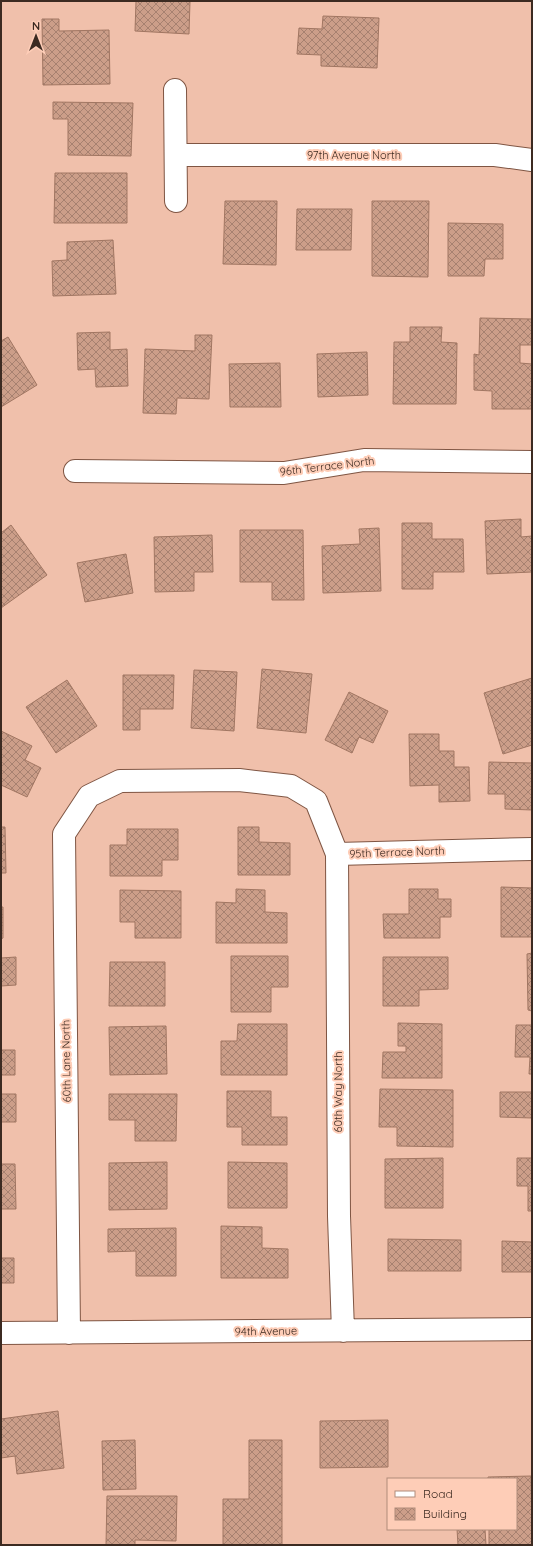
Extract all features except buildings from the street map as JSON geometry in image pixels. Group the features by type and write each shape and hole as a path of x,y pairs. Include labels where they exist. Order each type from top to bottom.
{"street":[{"path":"175,90 176,201"},
{"name":"97th Avenue North","path":"176,155 495,154 532,160"},
{"name":"96th Terrace North","path":"75,471 284,473 364,460 532,462"},
{"name":"95th Terrace North","path":"89,796 120,781 239,780 292,786 316,801 337,854 532,849"},
{"name":"60th Lane North","path":"69,1333 64,834 89,796"},
{"name":"60th Way North","path":"337,854 338,1208 343,1331"},
{"name":"94th Avenue","path":"1,1333 532,1329"}]}
